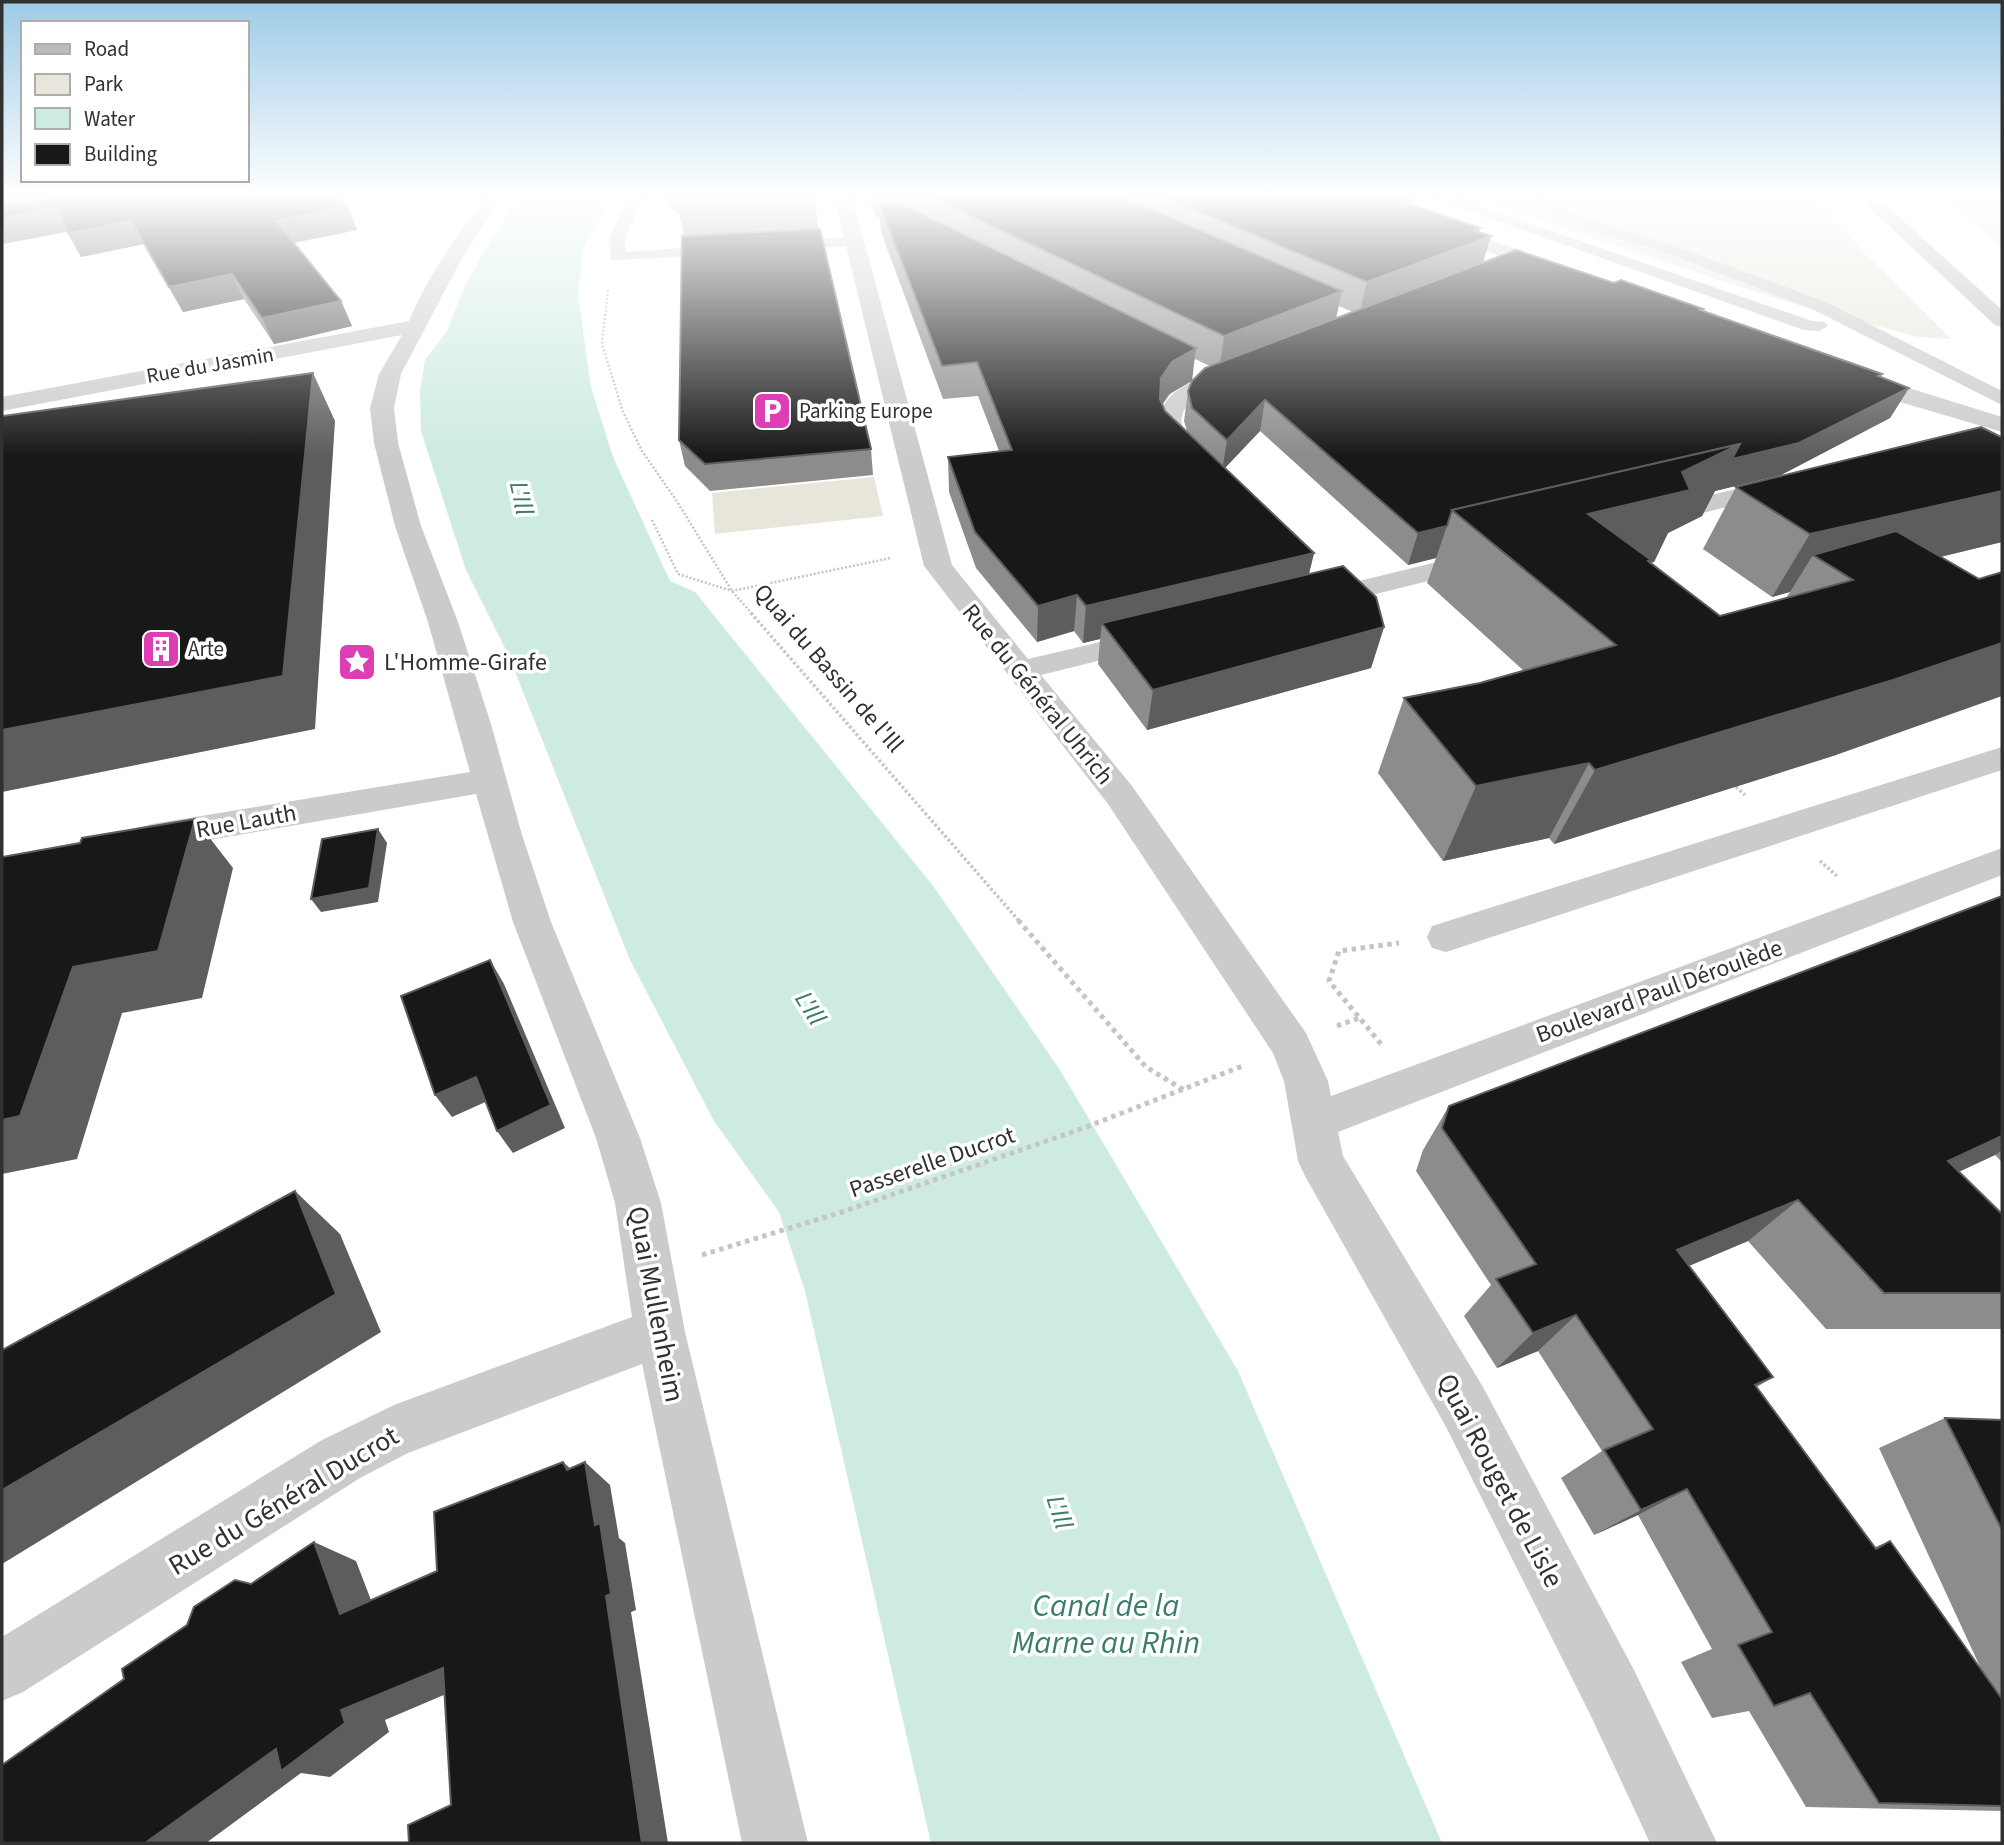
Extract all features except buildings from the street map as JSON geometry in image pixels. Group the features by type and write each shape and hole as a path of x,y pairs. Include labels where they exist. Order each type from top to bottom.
{"main road":[{"path":"1960,283 2002,321"}],"street":[{"name":"Quai Mullenheim","path":"438,283 418,326 390,374 382,408 386,443 408,526 443,622 532,922 618,1138 638,1203 660,1332 775,1843"},
{"name":"Rue du Général Uhrich","path":"869,283 938,566 1120,795 1291,1045 1306,1081 1315,1121"},
{"name":"Rue du Jasmin","path":"2,404 418,326"},
{"path":"1205,472 1176,444 1169,431 1169,421 1178,401 1192,391 1216,381 1259,368"},
{"path":"1191,369 1216,381"},
{"path":"1837,372 1901,395 2002,425"},
{"path":"1638,521 1811,479"},
{"path":"1291,606 1505,554"},
{"path":"1312,576 1332,596"},
{"path":"1021,670 1183,631"},
{"path":"1446,937 2002,758"},
{"name":"Rue Lauth","path":"124,842 490,780"},
{"name":"Boulevard Paul Déroulède","path":"1315,1121 1864,916 2002,861"},
{"name":"Quai Rouget de Lisle","path":"1315,1121 1321,1161 1464,1406 1612,1692 1684,1843"},
{"name":"Rue du Général Ducrot","path":"2,1671 341,1459 394,1432 660,1332"}],"lane":[{"path":"1686,283 1810,326 1868,330"},
{"path":"1760,283 1808,301 2002,399"}],"path":[{"name":"Quai du Bassin de l'Ill","path":"610,283 604,307 602,344 623,412 642,452 678,503 732,592 1146,1068 1187,1092"},
{"path":"652,520 678,574 732,592 932,549"},
{"path":"1414,1082 1329,981 1339,951 1446,937"},
{"name":"Passerelle Ducrot","path":"650,1269 773,1236 1187,1092 1291,1045"}],"green space":[{"path":"1730,283 1895,283 1951,339 1918,337 1784,301"},
{"path":"874,477 883,516 715,534 712,493"}],"water":[{"name":"Canal de la Marne au Rhin","path":"466,283 579,283 578,295 591,387 613,457 670,581 695,592 934,887 1060,1070 1238,1371 1442,1843 931,1843 805,1291 779,1212 714,1121 630,960 508,654 466,570 421,431 420,390 425,360 447,331"}],"place":[{"name":"Parking Europe","path":"772,411"},
{"name":"Arte","path":"161,649"},
{"name":"L'Homme-Girafe","path":"357,662"}],"water label":[{"name":"L'Ill","path":"522,498"},
{"name":"L'Ill","path":"811,1008"},
{"name":"L'Ill","path":"1060,1512"}]}
